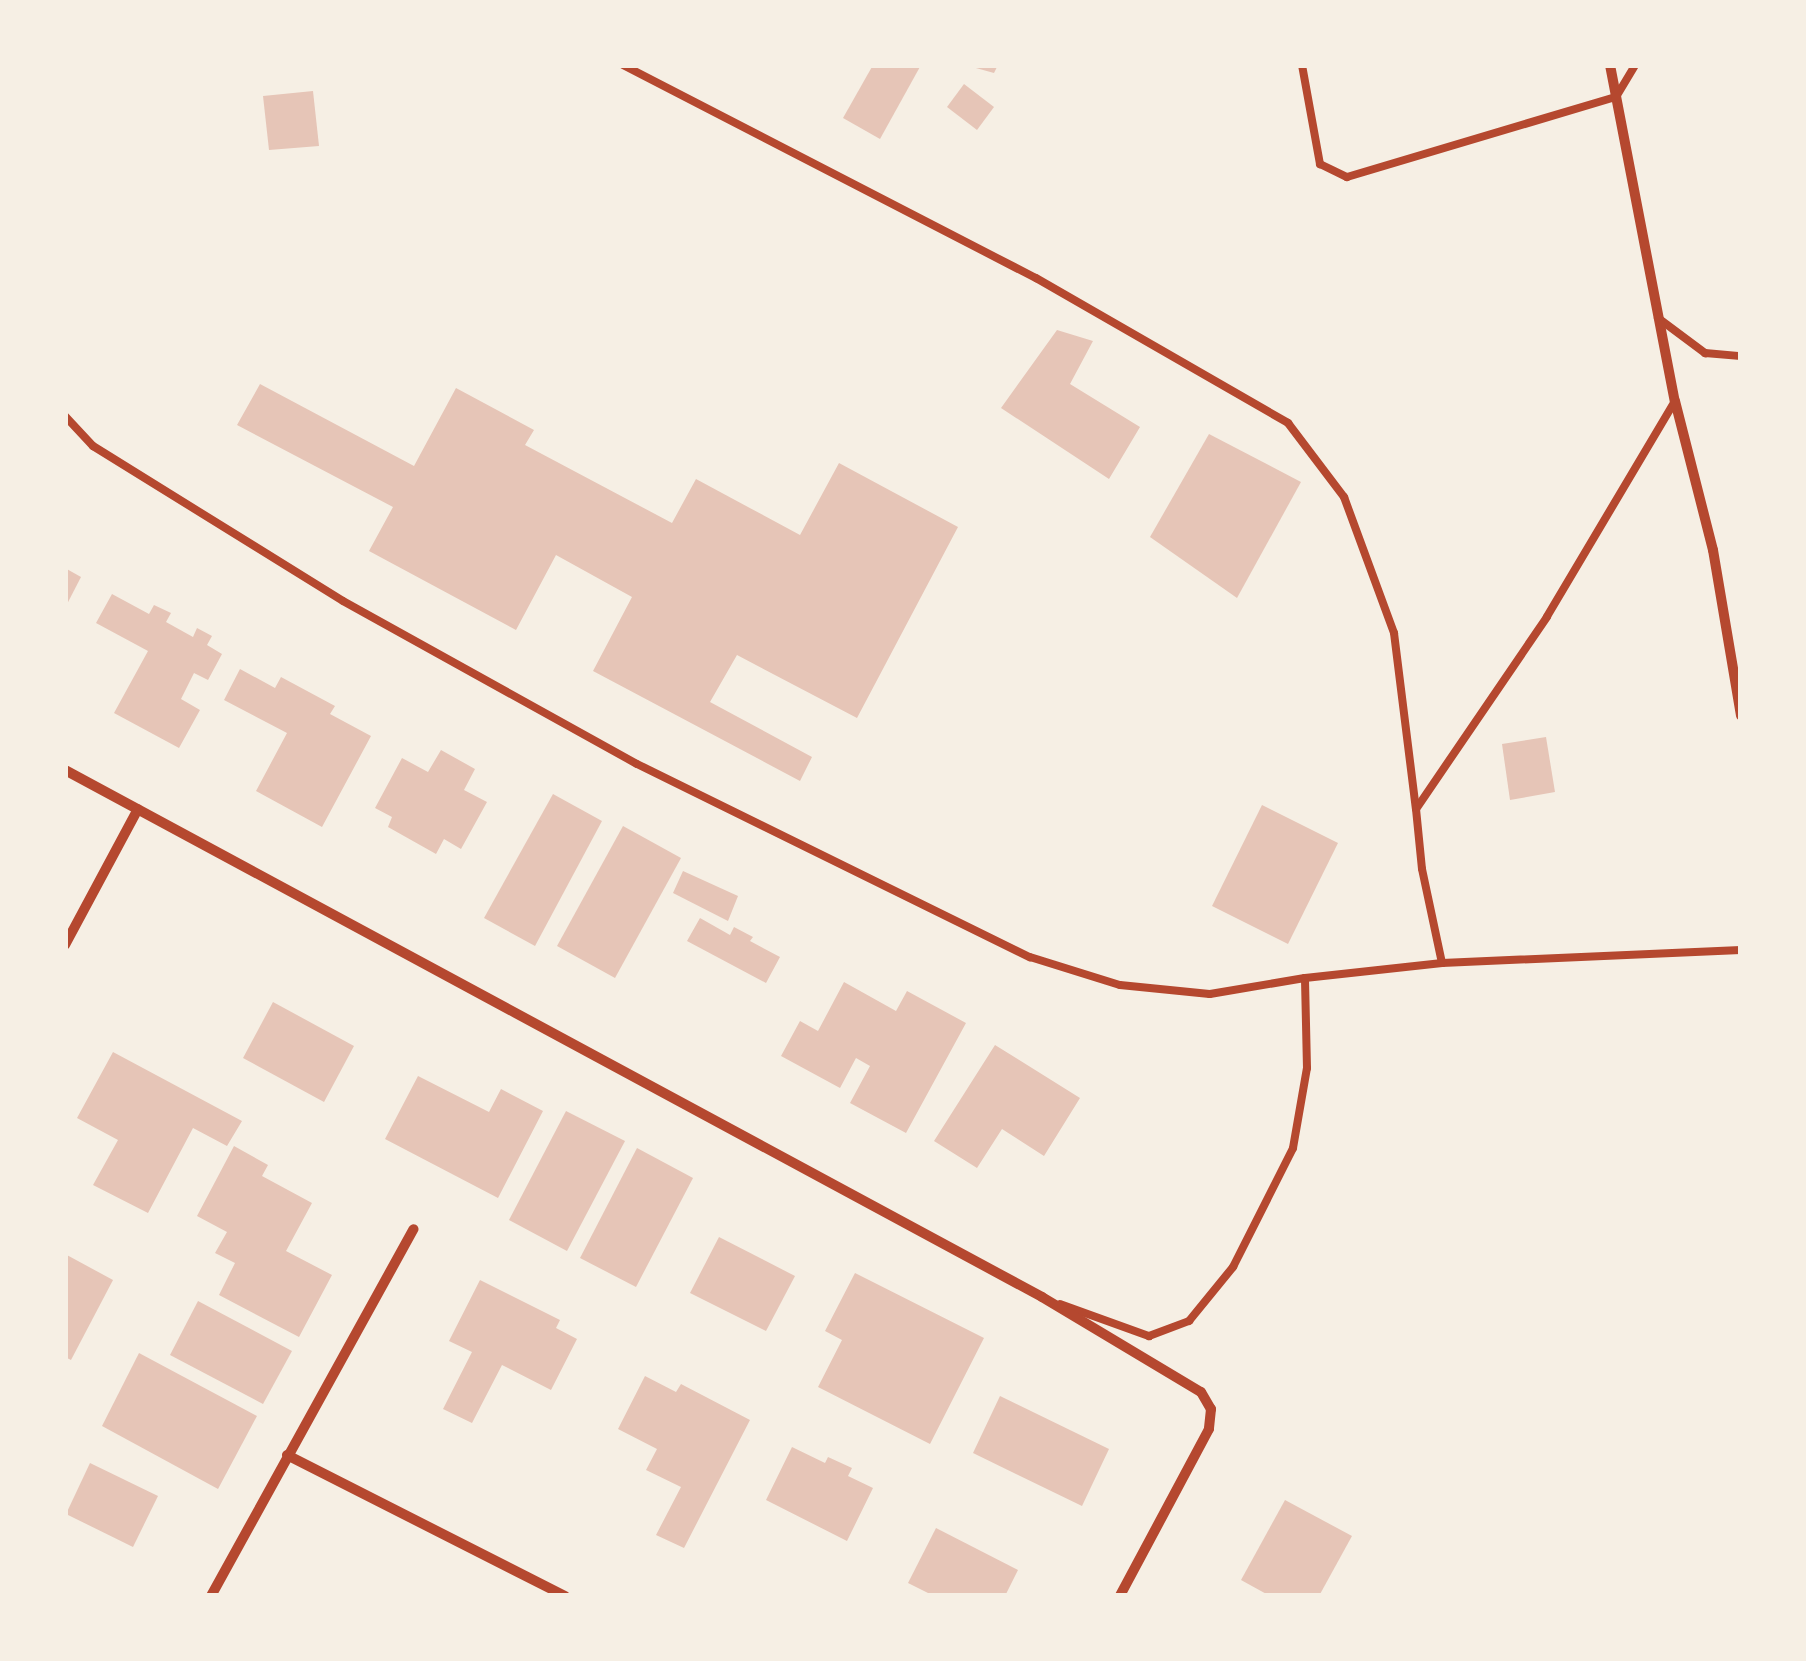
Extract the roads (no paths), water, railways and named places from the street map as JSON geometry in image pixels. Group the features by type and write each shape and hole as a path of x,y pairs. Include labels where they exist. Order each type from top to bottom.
{"street":[{"path":"1610,65 1675,401 1713,550 1741,716"},
{"path":"65,770 1042,1297 1201,1392 1211,1409 1209,1429 1120,1596"},
{"path":"65,946 138,809"},
{"path":"212,1596 414,1229"},
{"path":"287,1455 565,1596"}],"lane":[{"path":"623,65 1053,288 1288,423 1344,497 1394,634 1422,869 1442,963"},
{"path":"1302,65 1320,164 1347,177 1616,96 1635,65"},
{"path":"1658,318 1705,353 1741,356"},
{"path":"1416,809 1547,617 1675,401"},
{"path":"65,416 93,446 343,601 637,764 1030,958 1120,985 1210,994 1305,978 1442,963 1741,950"},
{"path":"1042,1297 1150,1336 1189,1321 1233,1267 1293,1148 1307,1068 1305,978"}]}
